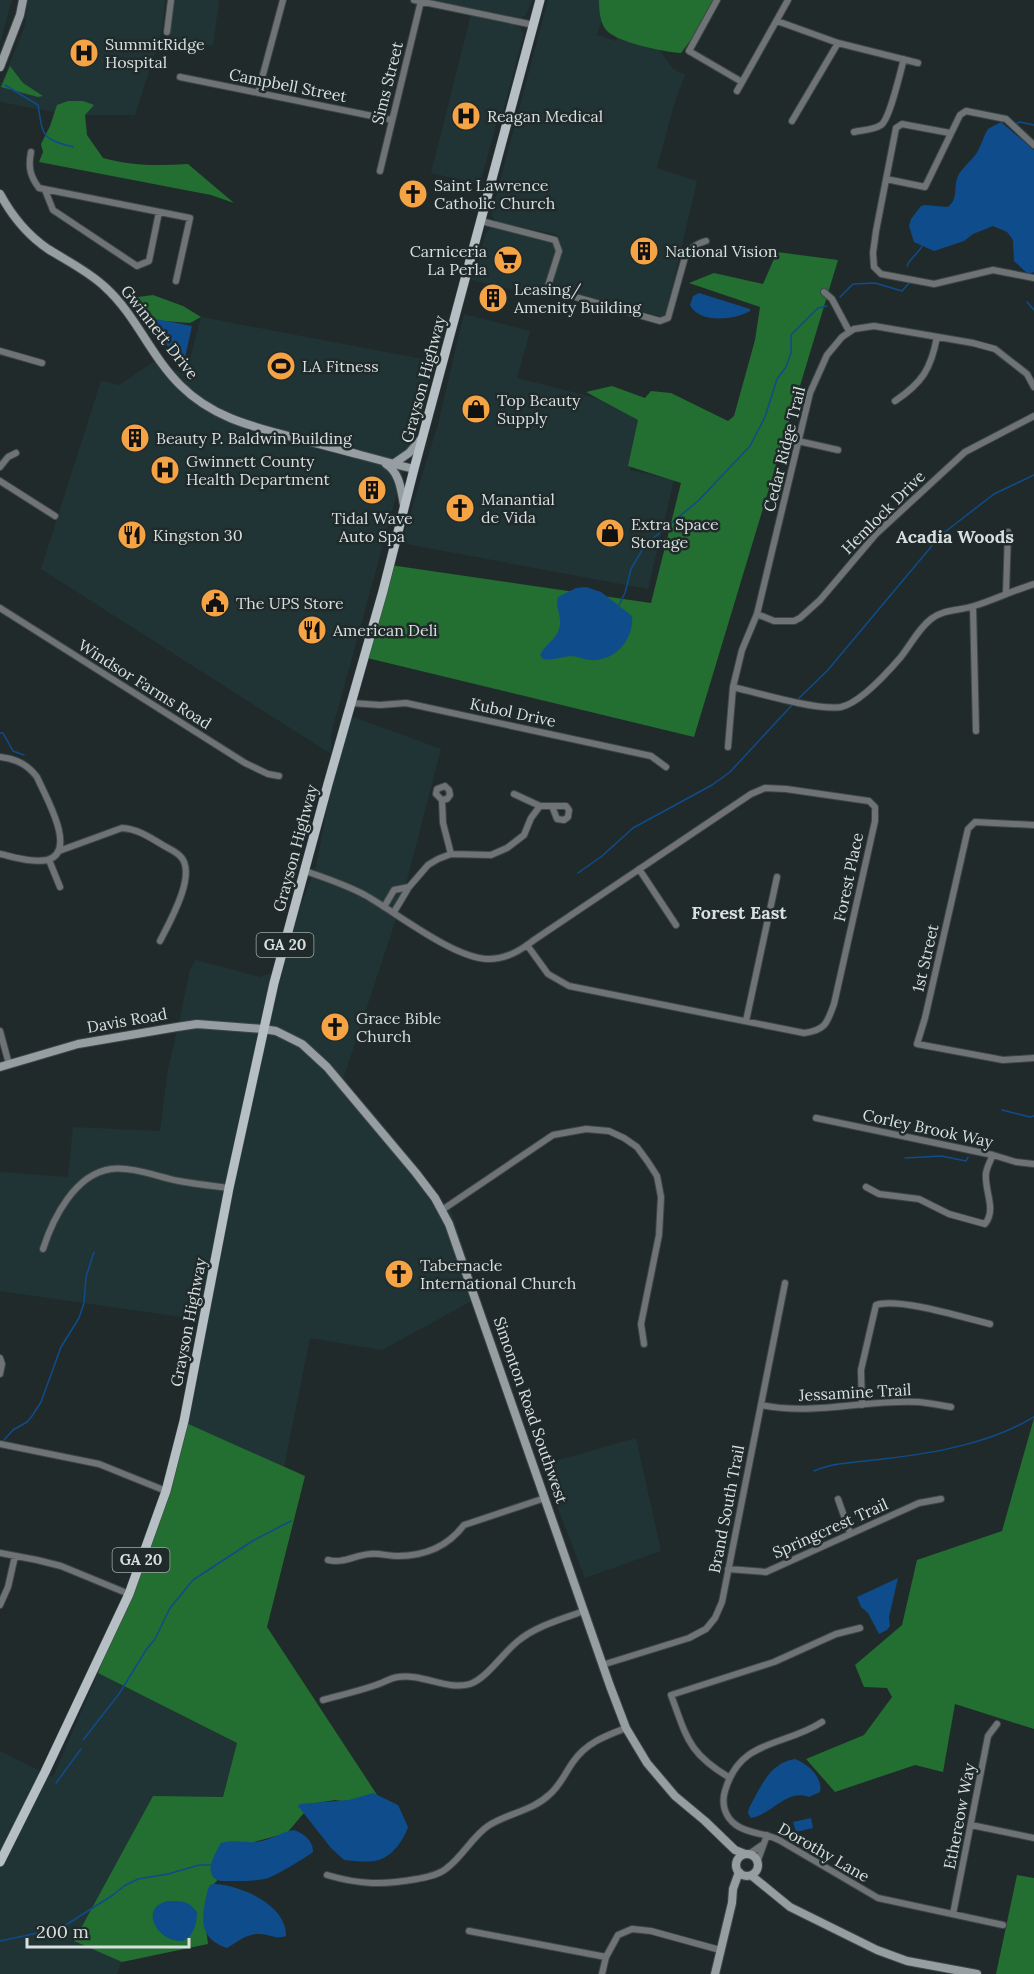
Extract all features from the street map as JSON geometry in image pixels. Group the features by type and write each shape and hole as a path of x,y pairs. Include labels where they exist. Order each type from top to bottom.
{"main road":[{"name":"Grayson Highway","path":"0,1862 129,1594 166,1491 184,1421 229,1188 263,1029 383,591 540,0"}],"street":[{"path":"0,67 21,15 22,0"},
{"path":"167,32 171,0"},
{"path":"258,93 283,0"},
{"path":"717,0 689,51 742,82"},
{"path":"736,91 788,0"},
{"path":"418,1 534,25"},
{"name":"Sims Street","path":"380,171 418,1"},
{"path":"777,21 838,43 918,63"},
{"path":"792,121 838,43"},
{"path":"854,132 876,128 886,120 890,113 892,98 904,59"},
{"name":"Campbell Street","path":"180,77 392,120"},
{"path":"886,179 925,187 960,115 966,111 1006,119 1034,145"},
{"path":"950,134 907,125 898,126 873,252 874,267 881,274 934,284 993,270 1034,278"},
{"path":"31,152 28,166 39,188 190,218 176,281"},
{"path":"45,190 53,210 112,247 137,266 149,261 159,212"},
{"name":"Gwinnett Drive","path":"0,194 30,234 47,248 94,278 118,300 138,325 168,372 198,401 219,414 248,425 414,469"},
{"path":"481,221 555,240 559,251 548,289 660,321 668,318 688,250 706,241"},
{"path":"824,292 832,299 849,331 874,326 995,349 1027,374 1034,387"},
{"name":"Cedar Ridge Trail","path":"728,747 734,687 742,650 757,614 810,393 827,355 849,331"},
{"path":"895,401 915,386 926,372 937,338"},
{"path":"0,351 42,363"},
{"path":"1027,374 1034,369"},
{"name":"Hemlock Drive","path":"757,614 774,621 794,621 800,618 820,600 876,534 965,452 1034,416"},
{"path":"393,464 409,453 423,437"},
{"path":"798,441 838,450"},
{"path":"0,467 8,457 16,453"},
{"path":"378,459 392,468 396,474 401,486 404,505"},
{"path":"0,481 55,516"},
{"path":"1006,593 1008,532"},
{"path":"734,687 822,707 841,707 863,694 899,659 931,619 950,610 973,607 1034,584"},
{"path":"973,607 976,731"},
{"name":"Windsor Farms Road","path":"0,608 245,764 279,776"},
{"name":"Kubol Drive","path":"351,703 417,705 651,756 666,767"},
{"path":"0,757 23,763 37,777 60,830 62,837 59,851"},
{"name":"Forest Place","path":"305,871 344,885 454,948 486,959 507,957 751,794 765,788 869,801 875,807 875,821 834,1004 828,1022 818,1031 804,1033 569,986 548,974 527,945"},
{"path":"514,794 540,807 552,806"},
{"path":"442,800 443,823 451,854"},
{"path":"394,912 409,886 428,865 451,854 491,855 507,848 524,835 531,818 540,807"},
{"name":"1st Street","path":"1034,825 975,822 968,829 917,1044 1003,1060 1034,1058"},
{"path":"0,854 32,860 49,860 59,851 111,831 132,828 144,834 181,857 185,864 184,883 176,909 160,941"},
{"path":"49,860 60,887"},
{"path":"639,869 676,926"},
{"path":"746,1021 777,877"},
{"path":"384,907 394,890 409,886"},
{"name":"Davis Road","path":"4,1066 78,1044 197,1024 263,1029"},
{"name":"Simonton Road Southwest","path":"263,1029 296,1040 322,1061 416,1172 442,1210 462,1256 602,1665 626,1728 641,1755 660,1780 732,1853 736,1862"},
{"path":"0,1031 4,1066"},
{"name":"Corley Brook Way","path":"816,1118 1034,1164"},
{"path":"442,1210 553,1135 586,1129 609,1131 624,1138 637,1147 657,1176 661,1197 659,1235 641,1324 644,1344"},
{"path":"866,1187 879,1194 920,1199 949,1214 985,1224 989,1218 990,1205 986,1176 993,1155"},
{"path":"43,1249 62,1205 89,1177 107,1169 118,1168 229,1188"},
{"name":"Brand South Trail","path":"602,1665 689,1638 706,1629 715,1618 722,1602 785,1283"},
{"path":"862,1405 861,1370 876,1305 902,1304 990,1324"},
{"path":"0,1358 2,1364 0,1374"},
{"name":"Jessamine Trail","path":"761,1405 772,1408 806,1409 917,1402 951,1407"},
{"path":"0,1444 99,1464 166,1491"},
{"path":"328,1560 342,1561 368,1554 415,1555 429,1551 444,1544 464,1525 545,1498"},
{"name":"Springcrest Trail","path":"728,1569 766,1572 919,1503 941,1498"},
{"path":"838,1499 850,1533"},
{"path":"0,1554 61,1566 129,1594"},
{"path":"0,1605 8,1587 15,1556"},
{"path":"323,1700 398,1677 422,1678 460,1686 471,1684 482,1678 519,1640 539,1628 584,1611"},
{"path":"730,1778 707,1763 691,1744 671,1695 774,1662 836,1634 861,1628"},
{"name":"Dorothy Lane","path":"822,1722 810,1730 751,1752 730,1778 723,1799 724,1809 728,1816 738,1826 779,1840 878,1898 1003,1925"},
{"name":"Ethereow Way","path":"953,1914 988,1736 997,1724"},
{"path":"327,1875 362,1883 386,1884 428,1877 442,1872 486,1827 534,1806 549,1796 575,1759 591,1743 626,1728"},
{"name":"Simonton Road Southwest","path":"693,1813 705,1821 735,1850 747,1854 754,1870"},
{"path":"971,1825 1034,1838"},
{"path":"715,1974 732,1903 741,1883 754,1870 767,1835"},
{"path":"732,1903 733,1890 739,1872 736,1862 762,1845"},
{"path":"739,1872 754,1870 796,1909 877,1950 907,1961 951,1972 977,1974"},
{"path":"602,1974 606,1958 618,1935 632,1929 651,1931 720,1950"},
{"path":"469,1931 606,1958"}],"shaded area":[{"path":"0,0 12,0 0,43"},
{"name":"SummitRidge Hospital","path":"28,0 165,0 162,30 135,115 71,115 0,102 0,87 25,26"},
{"path":"174,0 219,0 213,46 170,38"},
{"path":"430,0 532,0 526,15 520,18"},
{"path":"548,0 608,0 597,35 615,41 620,32 655,44 673,69 685,75 675,101 657,168 697,181 666,313 663,317 555,289 553,284 562,251 559,238 555,234 497,222 491,215"},
{"path":"471,15 512,23 520,27 523,36 504,108 498,118 482,176 483,185 431,173"},
{"path":"491,228 550,239 554,244 555,251 542,297 472,280 486,233"},
{"path":"464,314 530,331 517,378 644,410 630,470 674,480 648,589 401,543 438,424"},
{"path":"201,317 433,361 331,733 331,754 41,569 101,381 119,385 153,362 186,374"},
{"path":"345,714 441,749 400,907 343,1079 379,1120 451,1211 479,1297 382,1350 310,1338 284,1467 184,1422 203,1320 0,1291 0,1172 68,1177 73,1127 160,1131 168,1069 190,969 196,960 260,977 275,972 316,867"},
{"path":"636,1438 661,1551 585,1578 541,1465"},
{"path":"98,1673 237,1743 223,1797 153,1797 75,1940 122,1962 117,1974 0,1974 0,1751 53,1777"}],"green space":[{"path":"599,0 714,0 696,33 681,53 643,46 614,36 603,25"},
{"path":"10,66 23,83 43,96 38,97 1,87"},
{"path":"68,101 83,101 94,105 85,115 87,135 103,158 145,165 188,164 234,203 211,195 39,162 43,152 41,144 57,105"},
{"path":"777,252 838,260 694,737 363,657 390,565 651,603 681,483 628,466 638,420 586,392 612,386 645,398 651,391 671,393 728,421 734,416 755,340 760,307 689,283 714,273 763,284"},
{"path":"153,295 183,306 201,317 190,323 149,320 129,304 138,297"},
{"path":"1034,1418 1034,1729 955,1704 943,1772 915,1765 835,1792 806,1759 864,1735 892,1697 887,1688 864,1687 855,1665 902,1625 917,1560 1002,1531"},
{"path":"184,1422 305,1476 267,1627 385,1807 335,1800 317,1803 303,1814 287,1833 254,1842 212,1886 204,1912 208,1944 122,1962 74,1941 153,1796 223,1797 237,1743 98,1673 171,1481"},
{"path":"1017,1875 1034,1878 1034,1974 996,1974"}],"water":[{"path":"1001,122 1034,150 1034,272 1028,274 1014,261 1013,240 1007,232 993,226 973,234 964,241 934,251 914,242 909,226 911,219 921,206 948,207 951,204 960,173 976,154 988,129"},
{"path":"699,293 750,309 750,311 736,317 709,318 695,311 690,305 693,296"},
{"path":"156,319 192,326 183,367 167,345"},
{"path":"586,587 601,592 632,616 630,634 626,641 614,654 598,660 575,656 543,659 540,655 556,636 560,627 558,597 576,588"},
{"path":"898,1578 889,1617 890,1626 879,1634 857,1597"},
{"path":"795,1759 814,1772 819,1781 820,1792 809,1797 793,1796 751,1818 748,1813 749,1808 767,1777 779,1765"},
{"path":"373,1793 398,1805 408,1827 404,1837 393,1851 375,1861 344,1860 331,1848 298,1806 349,1800"},
{"path":"811,1818 813,1828 796,1832 793,1822"},
{"path":"294,1830 307,1838 313,1852 278,1873 264,1879 243,1881 221,1881 212,1875 211,1864 221,1843 261,1841"},
{"path":"214,1884 237,1888 271,1906 284,1925 286,1936 254,1934 227,1948 217,1944 206,1932 203,1916 208,1889"},
{"path":"167,1901 184,1902 197,1912 194,1929 183,1941 166,1937 155,1925 154,1911 158,1905"}],"waterway":[{"path":"5,85 38,105 45,135 73,147"},
{"path":"1015,124 1020,122 1034,125"},
{"path":"907,266 922,246"},
{"path":"840,297 853,284 875,283 902,291 910,282"},
{"path":"1027,302 1034,310"},
{"path":"619,605 625,593 631,569 645,545 698,501 750,446 765,417 777,379 786,367 791,353 791,335 818,308 827,306"},
{"path":"799,698 827,671 941,535 994,494 1034,475"},
{"path":"578,873 602,856 633,828 712,785 730,772 792,705"},
{"path":"0,733 3,733 13,751 24,755"},
{"path":"1002,1110 1034,1116"},
{"path":"905,1158 941,1156 966,1161 968,1157"},
{"path":"4,1440 13,1430 27,1422 41,1402 61,1347 79,1318 84,1303 86,1277 94,1252"},
{"path":"814,1471 839,1464 922,1454 961,1446 999,1434 1034,1417"},
{"path":"83,1740 119,1694 155,1639 170,1608 193,1580 254,1540 291,1521"},
{"path":"56,1783 81,1749"},
{"path":"0,1941 61,1928 138,1879 168,1874 199,1865 211,1865"}],"place":[{"name":"SummitRidge Hospital","path":"84,53"},
{"name":"Reagan Medical","path":"466,116"},
{"name":"Saint Lawrence Catholic Church","path":"413,194"},
{"name":"National Vision","path":"644,251"},
{"name":"Carniceria La Perla","path":"508,260"},
{"name":"Leasing/ Amenity Building","path":"493,298"},
{"name":"LA Fitness","path":"281,366"},
{"name":"Top Beauty Supply","path":"476,409"},
{"name":"Beauty P. Baldwin Building","path":"135,438"},
{"name":"Gwinnett County Health Department","path":"165,470"},
{"name":"Tidal Wave Auto Spa","path":"372,490"},
{"name":"Manantial de Vida","path":"460,508"},
{"name":"Extra Space Storage","path":"610,533"},
{"name":"Kingston 30","path":"132,535"},
{"name":"The UPS Store","path":"215,603"},
{"name":"American Deli","path":"312,630"},
{"name":"Grace Bible Church","path":"335,1027"},
{"name":"Tabernacle International Church","path":"399,1274"}],"district":[{"name":"Acadia Woods","path":"955,537"},
{"name":"Forest East","path":"739,913"}]}
